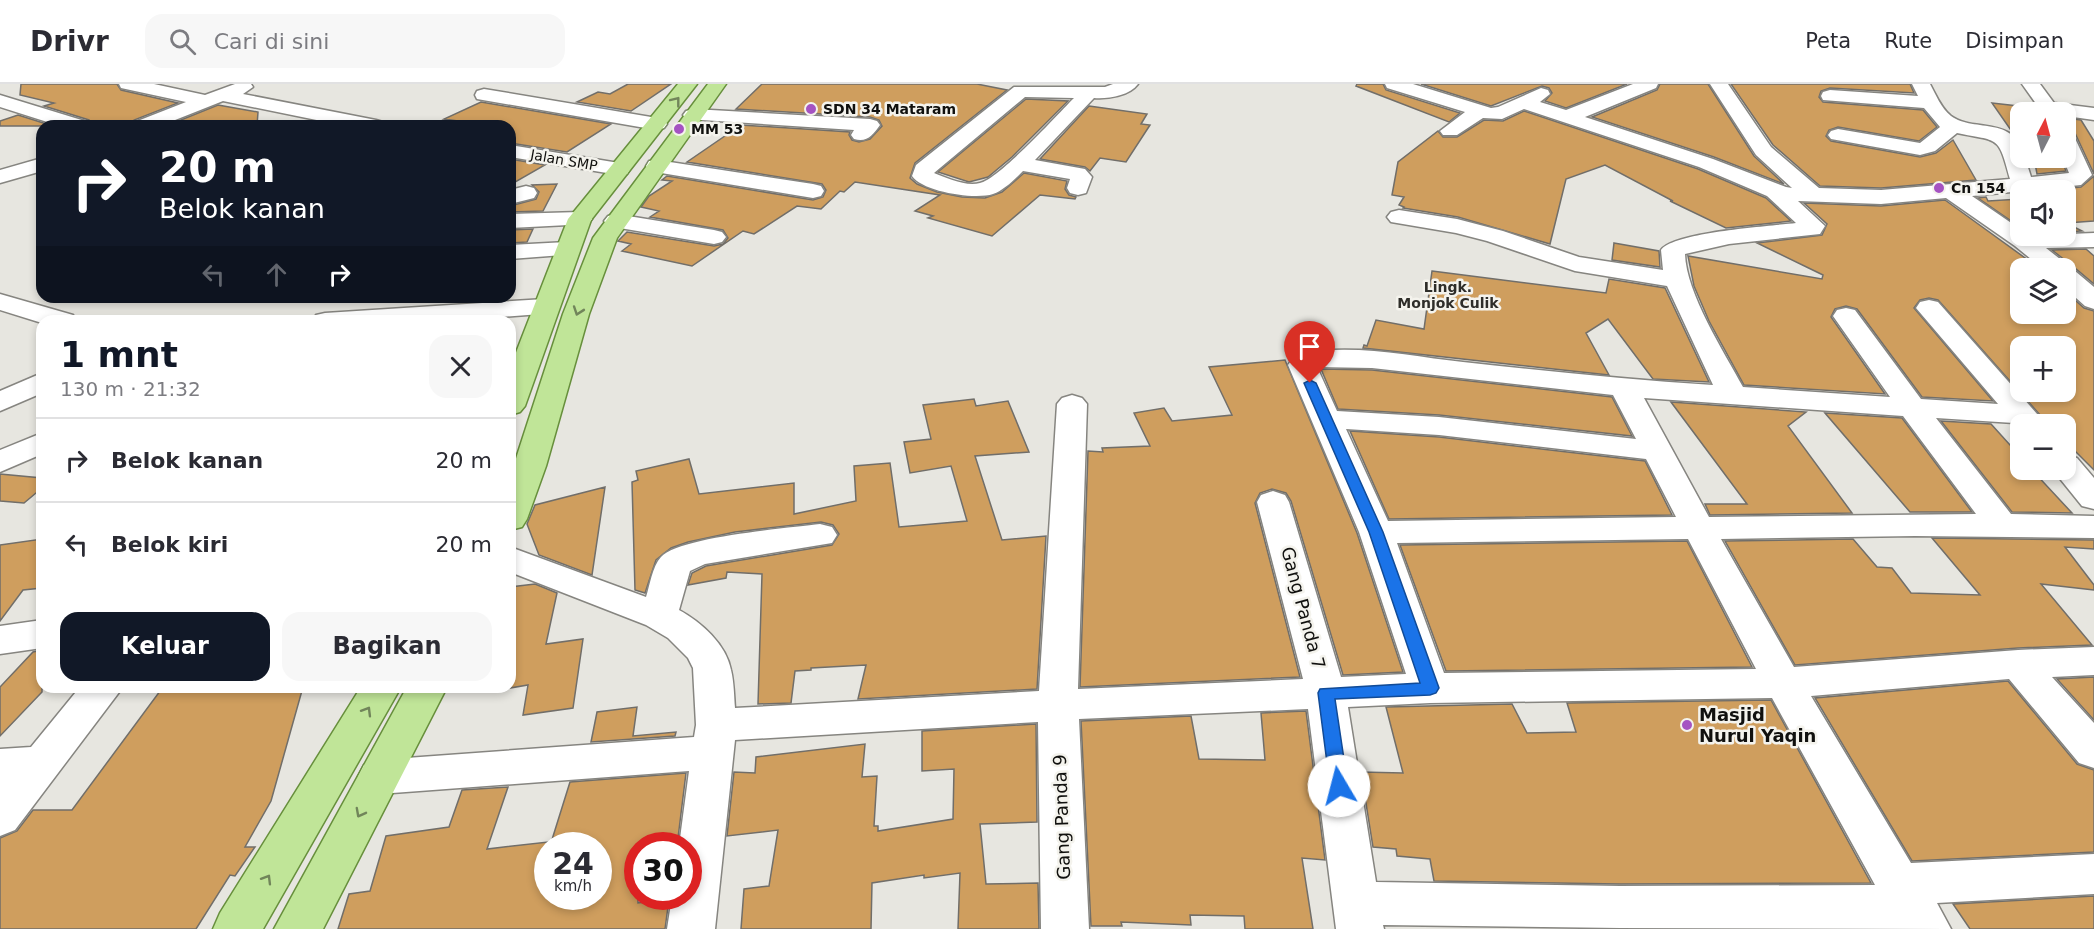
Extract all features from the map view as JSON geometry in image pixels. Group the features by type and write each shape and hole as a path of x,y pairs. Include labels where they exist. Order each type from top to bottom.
{"main road":[{"path":"516,389 579,219 688,84"},
{"path":"516,503 530,466 576,314 605,238 717,84"},
{"path":"557,275 591,275"},
{"path":"237,929 377,693"},
{"path":"298,929 424,693"}],"street":[{"path":"128,84 326,120"},
{"path":"158,120 252,84"},
{"path":"1088,94 1018,164 991,187 982,190 964,189 928,179 922,174 1018,92 1031,89 1088,94 1113,92 1129,84"},
{"path":"1394,84 1479,112 1499,114 1520,94 1567,117 1706,163 1776,193 1807,220 1813,226 1812,229 1729,237 1673,250 1676,280 1732,395"},
{"path":"1567,117 1649,84"},
{"path":"1719,84 1763,151 1815,196"},
{"path":"1921,84 1930,103 1945,123 1952,127 1995,133 2004,138 2021,180"},
{"path":"2031,84 2043,102"},
{"path":"0,91 19,86"},
{"path":"484,95 657,124"},
{"path":"1830,96 1930,103"},
{"path":"0,101 62,120"},
{"path":"1450,131 1479,112"},
{"path":"2076,112 2094,114"},
{"path":"693,115 870,125 861,135"},
{"path":"1838,135 1920,148 1928,147 1952,127"},
{"path":"2076,148 2087,176"},
{"name":"Jalan SMP","path":"516,152 619,169"},
{"path":"1018,164 1077,174 1081,177 1078,188"},
{"path":"0,177 36,166"},
{"path":"657,166 813,191"},
{"path":"1776,193 1881,197 2010,187"},
{"path":"1952,192 2010,232"},
{"path":"1399,217 1467,228 1575,264 1676,280"},
{"path":"516,221 579,219"},
{"path":"616,221 714,237"},
{"path":"2076,240 2094,240"},
{"path":"2029,246 2044,258"},
{"path":"516,252 567,249"},
{"path":"2076,285 2094,300"},
{"path":"0,302 44,315"},
{"path":"0,324 44,303"},
{"path":"419,315 545,307"},
{"path":"1929,308 2022,414"},
{"path":"1846,316 1910,405 2001,524"},
{"path":"1430,688 1376,532 1302,365 1308,359 1372,360 1624,388 1910,405 2010,418"},
{"path":"0,402 36,385"},
{"path":"1624,388 1698,530 1912,906"},
{"name":"Gang Panda 9","path":"1065,929 1058,705 1072,404"},
{"path":"1327,419 1439,426 1657,451"},
{"path":"0,462 36,445"},
{"path":"2076,477 2094,499"},
{"name":"Gang Panda 7","path":"1274,502 1326,693 1358,916"},
{"path":"1376,532 1506,533 1698,530 1892,523 2094,527"},
{"path":"659,616 675,564 687,556 820,535"},
{"path":"516,561 659,616 681,628 702,649 712,668 714,739 691,929"},
{"path":"0,640 36,635"},
{"path":"379,777 714,739 1058,705 1430,688 1783,682 2018,664 2094,661"},
{"path":"2018,664 2094,751"},
{"path":"0,817 98,693"},
{"path":"0,766 43,763"},
{"path":"1358,916 1620,907 1912,906 2094,874"}],"building":[{"path":"21,84 117,84 121,90 178,103 134,120 89,120 44,106 54,103 20,95"},
{"path":"628,84 671,84 631,111 577,102 598,92 610,94"},
{"path":"762,84 977,84 1007,90 915,163 910,178 917,184 937,192 962,197 985,198 1002,192 1024,173 1067,181 1065,189 1069,195 1076,197 1075,199 1040,195 992,236 928,218 933,216 915,211 940,195 855,182 844,192 840,191 821,209 797,206 754,234 743,231 692,266 622,251 631,244 618,241 627,232 714,246 723,244 728,238 723,230 650,217 659,211 641,207 649,196 672,181 662,180 667,176 813,200 823,197 826,190 822,184 687,162 741,125 850,132 852,140 859,142 870,139 882,126 879,120 870,117 736,109"},
{"path":"1357,84 1383,84 1386,90 1460,113 1449,122 1356,86"},
{"path":"1421,84 1627,84 1566,108 1545,101 1552,93 1549,88 1542,86 1491,106"},
{"path":"1660,84 1708,84 1754,156 1784,184 1714,157 1592,117 1657,90"},
{"path":"1731,84 1910,84 1914,93 1830,88 1821,91 1819,97 1823,102 1923,110 1937,127 1919,141 1838,127 1829,130 1826,136 1831,141 1920,157 1936,153 1953,140 1976,180 1881,188 1820,186 1773,145"},
{"path":"1026,99 1068,101 1012,157 988,177 969,182 938,172"},
{"path":"481,102 611,124 567,152 516,144 516,120 444,119"},
{"path":"1992,103 2010,105 2010,129"},
{"path":"218,105 258,112 257,120 181,120"},
{"path":"1089,106 1147,114 1141,124 1150,125 1126,162 1100,158 1090,171 1085,167 1040,159"},
{"path":"1524,111 1698,169 1766,198 1791,221 1726,228 1670,201 1673,201 1605,165 1566,179 1550,244 1458,217 1403,208 1399,205 1404,197 1392,195 1398,162 1438,131 1443,137 1457,137 1484,120 1503,121"},
{"path":"18,115 36,121 36,126 0,126 0,121"},
{"path":"2076,119 2081,120 2094,141 2094,174 2076,135"},
{"path":"516,160 545,165 516,182"},
{"path":"2036,168 2065,168 2066,171 2037,174"},
{"path":"2094,176 2094,221 2076,222 2076,187 2081,187"},
{"path":"557,184 543,211 516,212 516,204 536,199 539,192 532,185"},
{"path":"1986,197 1988,201 2010,200 2010,220 1978,198"},
{"path":"1945,200 2025,258 2010,258 2010,324 2076,324 2076,301 2084,308 2094,311 2094,470 2076,452 2076,414 2039,414 2028,402 2076,402 2076,336 2010,336 2010,381 1938,300 1929,298 1920,300 1914,308 1993,401 1922,397 1857,309 1846,306 1835,309 1831,317 1885,394 1744,385 1709,321 1694,286 1688,256 1822,279 1823,275 1757,243 1822,235 1827,224 1804,203 1881,206"},
{"path":"533,229 527,242 516,243 516,230"},
{"path":"1614,243 1659,251 1660,267 1612,260"},
{"path":"2086,249 2094,256 2094,284 2076,269 2076,258 2062,258 2052,250"},
{"path":"1432,271 1606,293 1609,279 1665,288 1709,382 1653,379 1608,319 1586,333 1609,375 1363,348 1364,345 1367,346 1376,320 1424,329"},
{"path":"1285,360 1357,533 1403,672 1343,675 1291,501 1286,493 1272,489 1260,493 1255,503 1300,677 1080,687 1088,451 1103,452 1102,448 1150,446 1134,413 1164,408 1172,421 1232,415 1209,367"},
{"path":"1321,369 1372,370 1612,397 1632,436 1439,415 1338,409"},
{"path":"974,399 976,406 1008,401 1029,452 975,456 1002,540 1046,536 1037,689 858,699 866,665 795,671 791,703 758,704 762,574 727,572 726,578 688,585 692,573 706,566 832,545 839,534 833,525 821,522 735,532 671,548 656,560 645,593 635,590 632,482 638,480 636,471 689,459 699,494 794,483 794,514 856,501 854,466 890,463 899,527 967,521 951,466 910,473 904,442 931,439 923,405"},
{"path":"1671,402 1806,412 1788,426 1852,513 1710,515 1705,504 1747,504"},
{"path":"1825,413 1902,418 1972,512 1910,512"},
{"path":"1941,421 1991,424 2010,445 2010,480 2041,480 2072,513 2012,512"},
{"path":"1350,431 1439,437 1645,461 1672,515 1389,519"},
{"path":"0,474 36,477 36,493 24,503 0,501"},
{"path":"605,487 592,575 539,555 527,524 535,505"},
{"path":"1932,538 2094,540 2094,549 2065,547 2094,585 2094,590 2041,584 2092,645 2018,648 1795,665 1725,541 1853,539 1877,567 1892,568 1911,593 1980,595"},
{"path":"36,540 36,589 23,590 0,621 0,545"},
{"path":"1687,541 1752,667 1446,671 1400,545"},
{"path":"535,584 557,593 546,644 583,639 573,708 523,715 528,685 516,687 516,586"},
{"path":"36,651 36,693 41,693 0,736 0,687"},
{"path":"2094,677 2094,720 2057,679"},
{"path":"2008,681 2077,764 2094,770 2094,852 1912,861 1815,698"},
{"path":"159,693 301,693 271,801 245,847 255,847 235,876 230,875 196,929 0,929 0,838 17,831 33,810 72,810"},
{"path":"1771,700 1871,883 1620,884 1434,881 1430,859 1397,856 1396,849 1373,847 1361,772 1403,773 1386,707 1512,704 1527,733 1576,732 1567,703"},
{"path":"637,707 633,736 676,732 675,736 591,742 597,712"},
{"path":"1306,711 1325,860 1302,858 1313,929 1245,929 1244,916 1190,915 1191,925 1121,922 1122,926 1091,926 1081,721 1191,716 1199,759 1265,760 1261,713"},
{"path":"1036,724 1037,822 980,824 986,884 1038,883 1039,929 958,929 960,873 924,878 924,875 872,883 871,929 741,929 744,889 769,886 778,830 727,836 734,772 755,773 756,757 865,744 862,777 877,776 874,826 878,826 878,831 953,819 954,769 922,771 922,731"},
{"path":"686,773 679,832 624,832 624,910 668,910 665,929 338,929 349,894 370,891 386,836 449,827 462,790 508,787 487,849 534,844 534,910 612,910 612,832 554,832 570,782"},
{"path":"2094,896 2094,929 1970,929 1953,904"}],"place":[{"name":"SDN 34 Mataram","path":"811,109"},
{"name":"MM 53","path":"679,129"},
{"name":"Cn 154","path":"1939,188"},
{"name":"Masjid Nurul Yaqin","path":"1687,725"}],"district":[{"name":"Lingk. Monjok Culik","path":"1448,296"}],"route":[{"path":"1310,383 1376,532 1430,688 1326,693 1339,786"}]}
